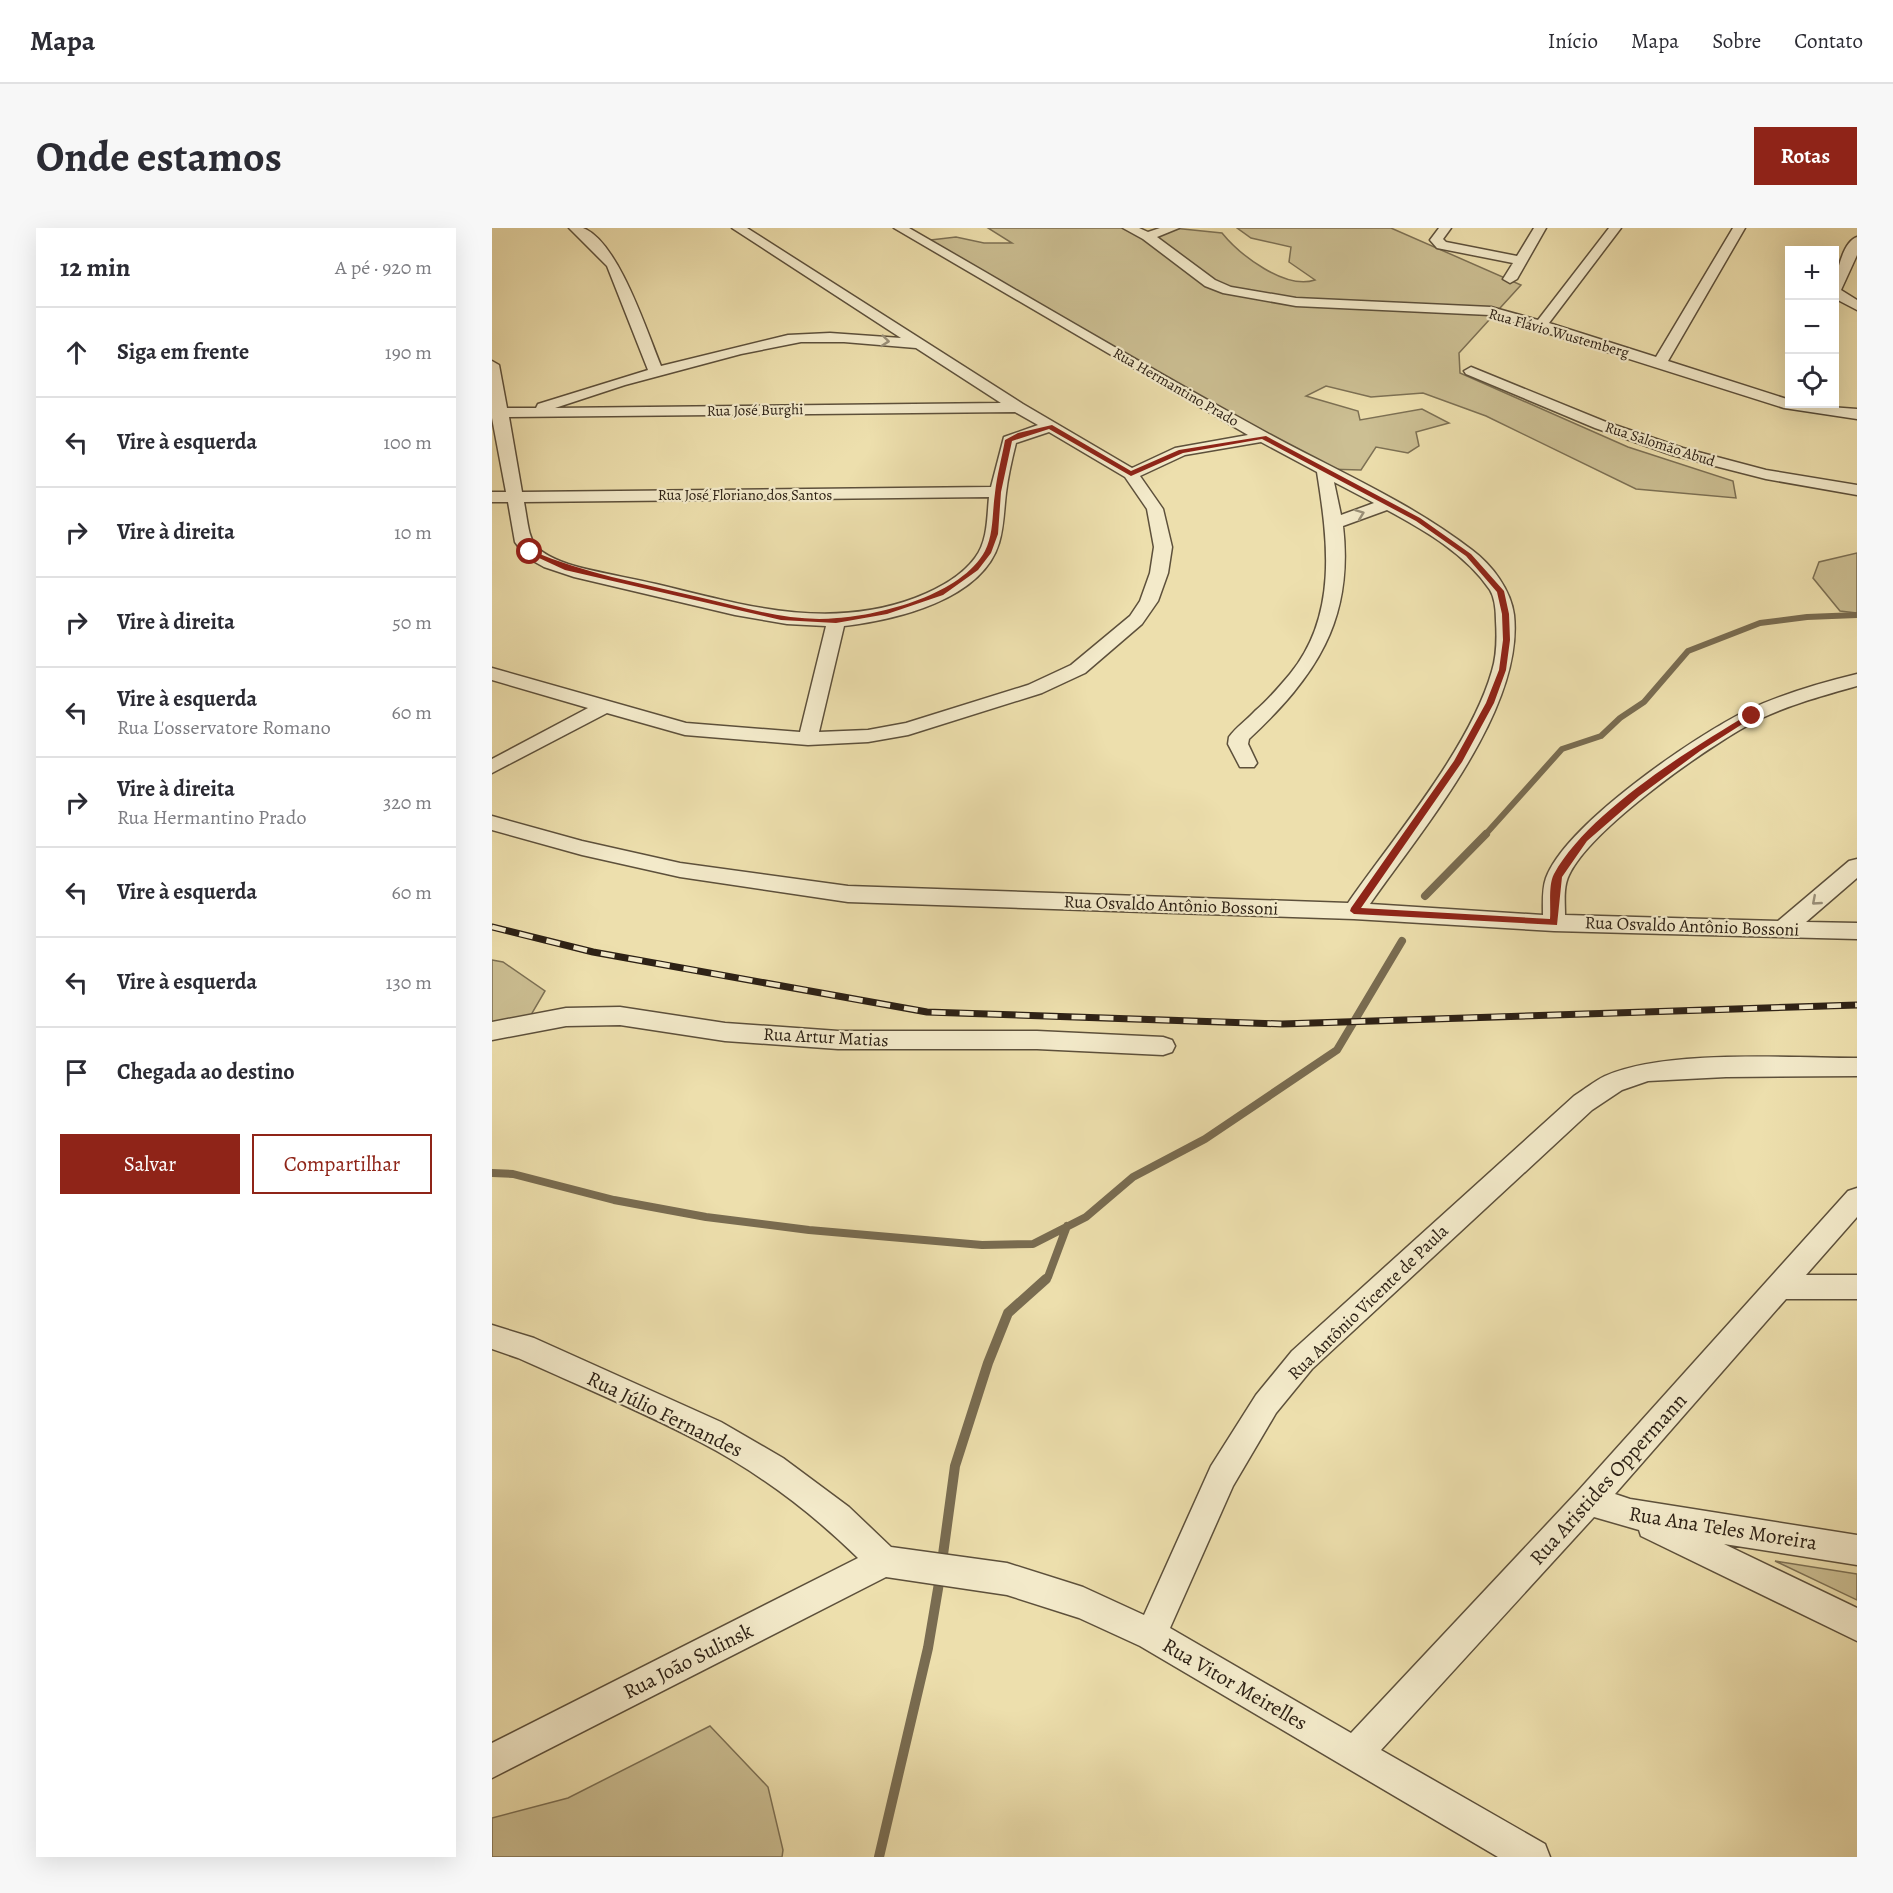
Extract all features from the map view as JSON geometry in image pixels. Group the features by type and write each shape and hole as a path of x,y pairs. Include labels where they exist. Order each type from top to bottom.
{"street":[{"path":"575,228 599,248 614,265 656,372"},
{"path":"492,674 685,729 808,740 868,736 908,729 973,710 1035,689 1078,669 1110,645 1136,620 1149,601 1159,573 1162,547 1155,509 1131,474 1018,407 738,228"},
{"name":"Rua Hermantino Prado","path":"900,228 1263,437 1418,520 1469,555 1500,591 1505,614 1506,640 1502,670 1490,703 1458,762 1354,911"},
{"name":"Rua Flávio Wustemberg","path":"1129,228 1147,236 1210,283 1228,290 1296,302 1481,310 1541,325 1788,405 1857,414"},
{"path":"1147,236 1173,228"},
{"path":"1445,228 1436,240 1442,244 1520,261"},
{"path":"1510,279 1540,228"},
{"path":"1541,325 1616,228"},
{"path":"1660,363 1739,228"},
{"path":"1839,283 1857,241"},
{"path":"1839,295 1857,306"},
{"path":"849,337 883,320"},
{"path":"530,412 574,395 656,372 799,338 849,337 921,345"},
{"path":"492,365 497,413 517,496 523,542 530,552 541,559 568,569 781,618 836,621 887,612 941,594 961,582 988,552 995,534 998,492 1009,440 997,415 985,408 983,383"},
{"name":"Rua Salomão Abud","path":"1471,371 1619,432 1686,454 1797,482 1857,490"},
{"path":"616,412 613,398 628,380"},
{"path":"1839,398 1857,414"},
{"name":"Rua José Burghi","path":"497,413 1018,407"},
{"path":"1009,440 1050,426"},
{"path":"1131,474 1181,451 1263,437"},
{"path":"1246,763 1238,744 1239,737 1276,703 1297,679 1318,647 1328,622 1336,588 1336,543 1324,469"},
{"name":"Rua José Floriano dos Santos","path":"492,497 998,492"},
{"path":"1333,524 1387,504"},
{"path":"808,740 836,621"},
{"path":"1554,923 1557,876 1584,839 1636,794 1697,749 1752,716 1797,697 1857,680"},
{"path":"492,767 604,707"},
{"name":"Rua Osvaldo Antônio Bossoni","path":"492,823 582,848 680,870 848,894 1354,911 1554,923 1857,931"},
{"path":"1783,929 1854,876"},
{"name":"Rua Artur Matias","path":"492,1031 566,1017 620,1016 725,1032 838,1040 1037,1040 1163,1046"},
{"name":"Rua Antônio Vicente de Paula","path":"1151,1635 1222,1476 1266,1404 1302,1360 1583,1102 1613,1083 1648,1072 1726,1068 1857,1067"},
{"name":"Rua Aristides Oppermann","path":"1354,1754 1589,1501 1782,1287 1857,1199"},
{"path":"1782,1287 1857,1287"},
{"name":"Rua Júlio Fernandes","path":"492,1336 524,1347 711,1432 772,1468 838,1517 884,1561"},
{"name":"Rua Ana Teles Moreira","path":"1589,1501 1630,1514 1857,1550"},
{"path":"1630,1514 1857,1625"},
{"name":"Rua Vitor Meirelles","path":"884,1561 992,1576 1083,1603 1151,1635 1532,1857"},
{"name":"Rua João Sulinsk","path":"492,1761 884,1561"}],"shaded area":[{"path":"988,228 1129,228 1147,236 1173,228 1222,233 1240,251 1264,268 1290,280 1303,282 1315,280 1289,262 1291,247 1251,238 1237,228 1391,228 1521,285 1459,353 1460,373 1628,447 1733,481 1736,498 1636,489 1486,416 1423,393 1371,397 1326,386 1306,396 1358,411 1360,420 1422,409 1449,423 1416,432 1419,446 1408,453 1376,447 1361,470 1324,469 922,241 956,237 984,243 1012,243"},
{"path":"1857,553 1857,613 1840,611 1813,578 1819,562"},
{"path":"492,960 503,962 545,991 528,1020 492,1033"},
{"path":"1775,1561 1857,1574 1857,1600"},
{"path":"710,1726 768,1787 783,1850 782,1857 492,1857 492,1818 568,1798"}],"waterway":[{"path":"1484,836 1562,749 1601,736 1620,718 1644,702 1688,651 1760,623 1807,617 1857,615"},
{"path":"1425,896 1486,834"},
{"path":"1067,1227 1086,1217 1133,1177 1205,1139 1337,1050 1402,941"},
{"path":"492,1173 513,1174 614,1200 706,1217 809,1230 982,1245 1033,1244 1067,1227"},
{"path":"1046,1279 1067,1227"},
{"path":"942,1562 955,1466 988,1363 1008,1313 1046,1279"},
{"path":"879,1857 928,1648 940,1577"}],"railway":[{"path":"492,927 593,952 927,1012 1282,1024 1857,1005"}],"route":[{"path":"530,552 541,559 568,569 781,618 836,621 887,612 941,594 961,582 976,568 988,552 995,534 998,492 1009,440 1021,434 1050,426 1092,453 1131,474 1152,462 1181,451 1217,443 1263,437 1418,520 1469,555 1500,591 1505,614 1506,640 1502,670 1490,703 1458,762 1354,911 1554,923 1557,876 1584,839 1636,794 1697,749 1752,716"}]}
